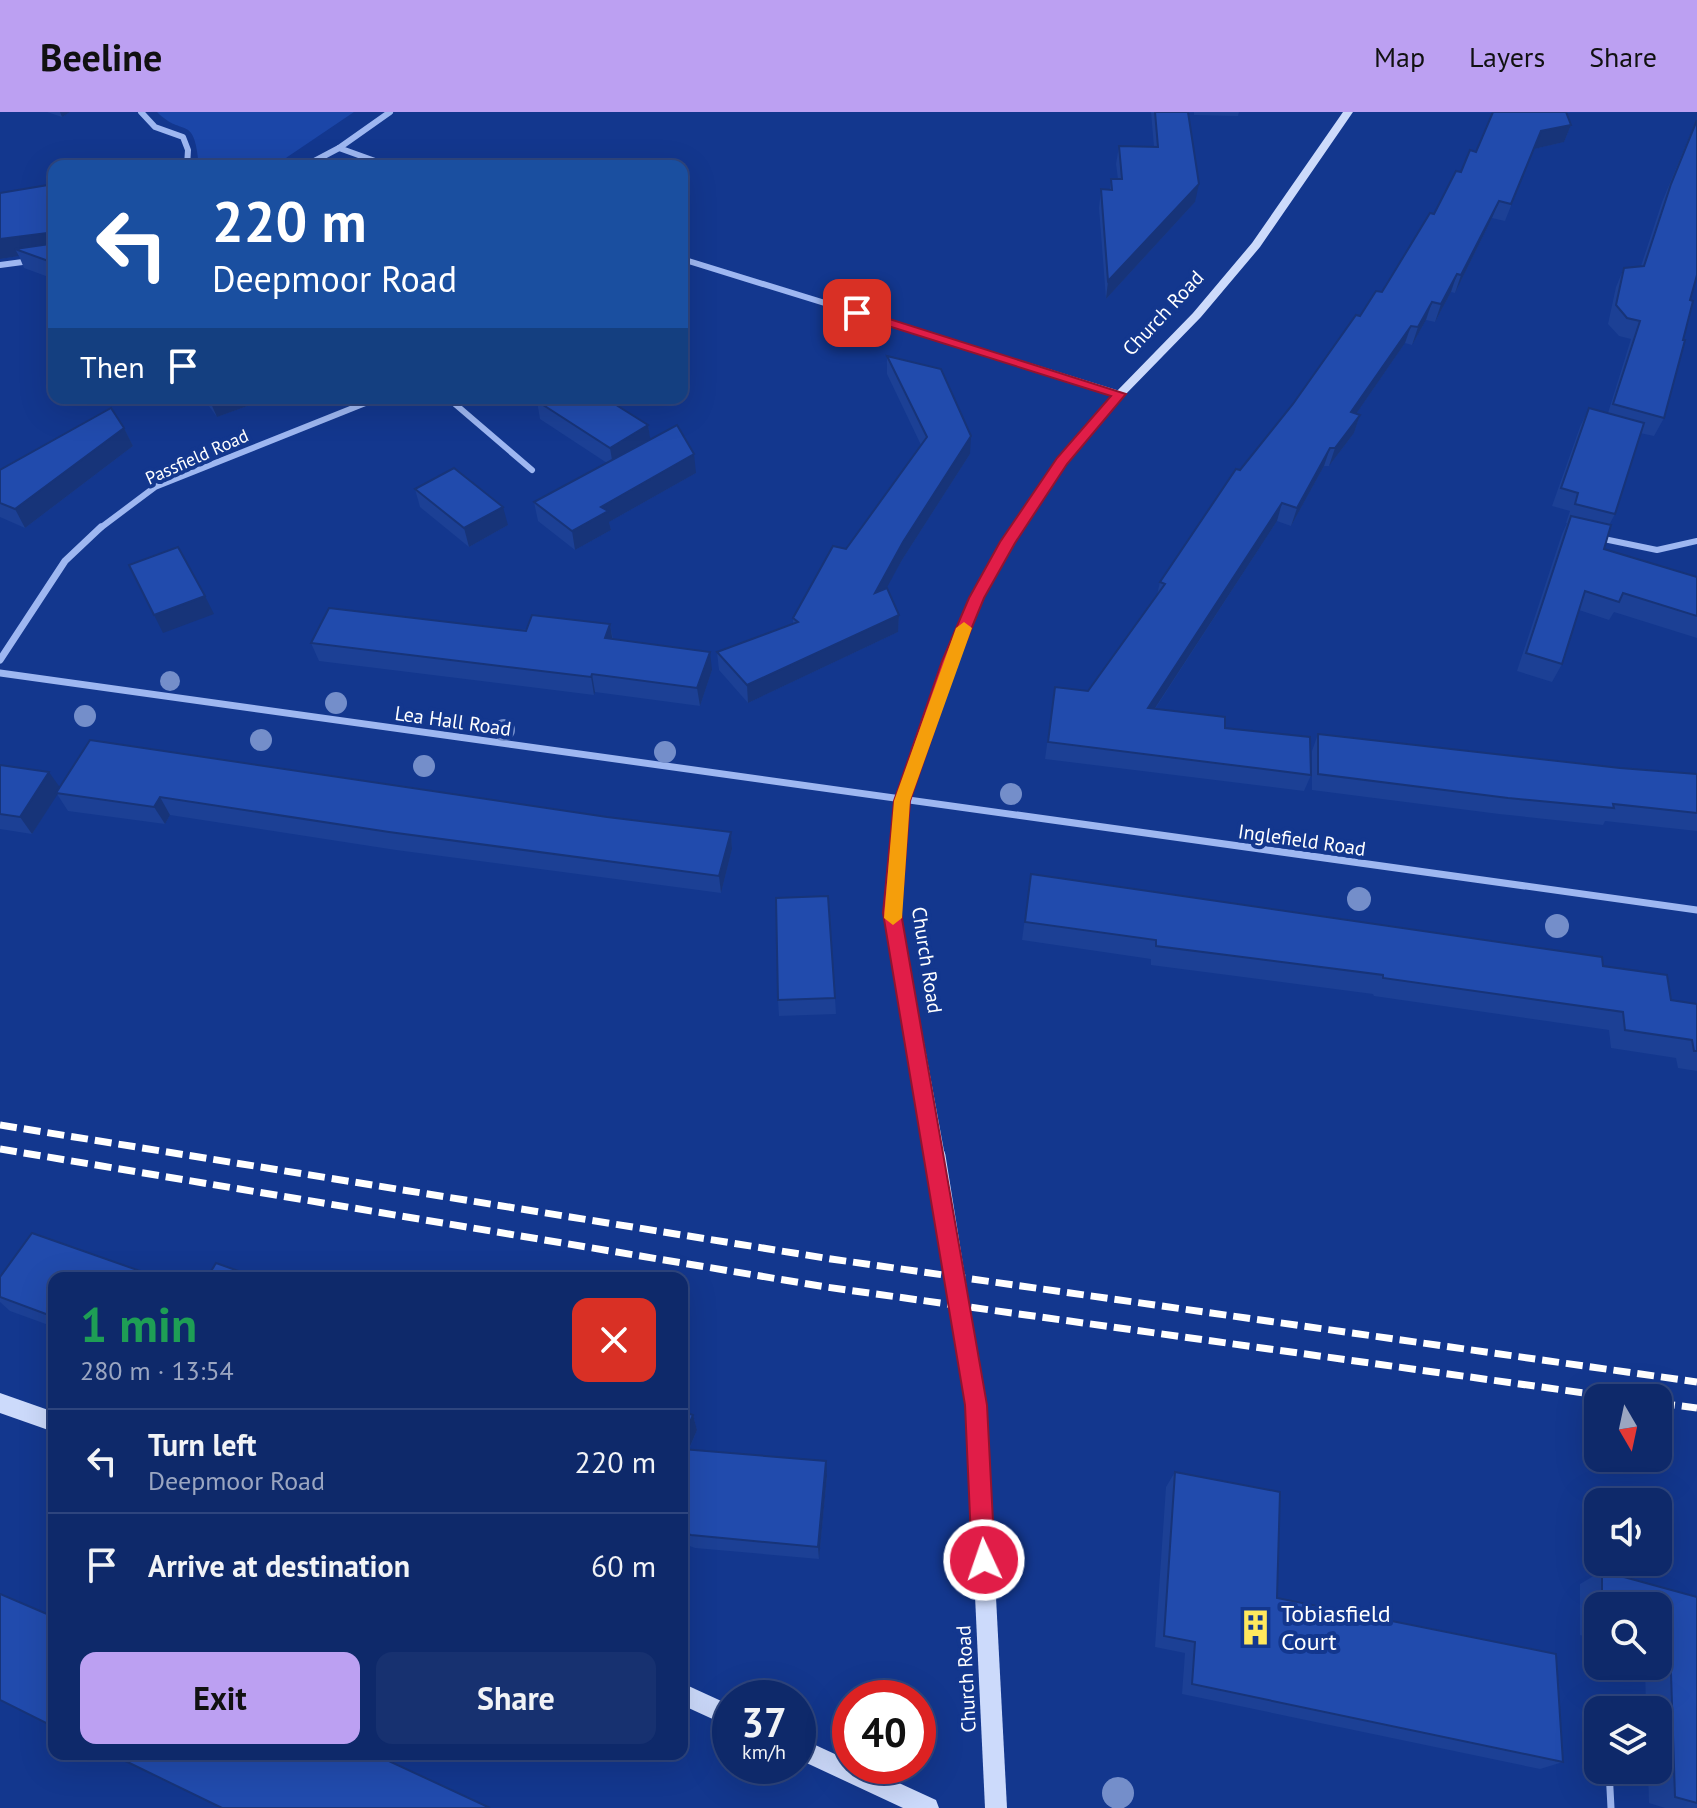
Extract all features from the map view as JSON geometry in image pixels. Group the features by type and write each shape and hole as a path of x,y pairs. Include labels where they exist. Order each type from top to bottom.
{"street":[{"path":"141,112 155,127 183,137 188,150 187,160"},
{"path":"316,160 390,112"},
{"name":"Church Road","path":"996,1808 976,1405 936,1156 892,913 902,801 950,661 977,598 1008,542 1062,461 1120,394 1197,315 1256,245 1348,112"},
{"path":"339,148 372,160"},
{"path":"0,265 40,259"},
{"path":"688,261 1120,394"},
{"name":"Passfield Road","path":"0,660 65,561 102,526 155,487 363,404"},
{"path":"455,404 532,470"},
{"name":"Lea Hall Road","path":"0,673 902,801"},
{"name":"Inglefield Road","path":"902,801 1697,910"},
{"path":"0,1403 48,1420"},
{"path":"688,1697 712,1708"},
{"path":"816,1756 928,1808"}],"lane":[{"path":"1590,535 1657,550 1697,541"},
{"path":"1610,1784 1611,1808"}],"shaded area":[{"path":"157,112 354,112 283,160 198,160 191,132"}],"building":[{"path":"1155,112 1188,112 1199,184 1108,281 1101,189 1112,190 1111,179 1122,179 1119,146 1158,147"},
{"path":"1493,112 1566,112 1571,125 1541,131 1511,204 1499,201 1461,275 1457,274 1441,304 1432,302 1418,327 1411,326 1351,412 1360,415 1335,448 1330,448 1297,508 1282,503 1148,708 1225,717 1225,728 1310,737 1311,775 1048,742 1055,687 1088,691 1165,584 1160,582 1236,469 1240,470 1293,404 1356,315 1360,316 1376,291 1382,292 1430,213 1434,214 1456,171 1461,172 1470,150 1476,152"},
{"path":"1697,120 1697,275 1685,340 1664,418 1613,404 1640,321 1627,318 1616,305 1624,268 1644,266 1671,184"},
{"path":"48,185 48,234 0,239 0,193"},
{"path":"48,244 48,261 15,249"},
{"path":"887,356 941,369 971,436 903,542 875,593 887,588 899,615 747,685 717,652 798,622 793,618 833,546 846,549 927,437"},
{"path":"542,404 615,404 648,425 610,448"},
{"path":"111,408 124,428 15,509 0,503 0,470"},
{"path":"1589,408 1644,423 1615,514 1575,504 1578,493 1561,488"},
{"path":"677,425 694,454 601,507 608,511 572,531 534,502"},
{"path":"454,468 503,507 464,528 415,489"},
{"path":"1571,516 1611,525 1604,549 1697,577 1697,616 1623,593 1619,602 1585,591 1562,664 1526,653"},
{"path":"178,547 205,596 154,615 129,565"},
{"path":"329,608 526,631 532,615 610,624 605,638 710,652 697,688 311,643"},
{"path":"1318,734 1697,774 1697,813 1508,798 1318,774"},
{"path":"90,740 607,817 731,832 719,876 389,832 160,797 154,807 56,793"},
{"path":"0,765 49,772 20,817 0,814"},
{"path":"1031,874 1602,957 1603,966 1667,975 1671,1000 1697,1004 1697,1051 1694,1051 1692,1040 1625,1030 1623,1012 1383,978 1383,975 1156,946 1156,940 1025,922"},
{"path":"828,896 835,998 778,1000 776,898"},
{"path":"32,1233 143,1272 48,1272 48,1315 0,1297 0,1277"},
{"path":"216,1263 241,1272 211,1272"},
{"path":"688,1450 826,1461 818,1547 688,1534"},
{"name":"Tobiasfield Court","path":"1175,1472 1280,1492 1277,1598 1556,1654 1563,1762 1192,1684 1195,1642 1164,1636"},
{"path":"1602,1576 1620,1576 1697,1597 1697,1803 1675,1797 1672,1592 1602,1592"},
{"path":"0,1594 48,1614 48,1724 0,1700"},
{"path":"123,1760 387,1760 490,1808 222,1808"}],"railway":[{"path":"0,1125 831,1259 1697,1382"},
{"path":"0,1149 826,1287 1584,1393"},
{"path":"1672,1405 1697,1408"}],"slow traffic":[{"path":"893,918 902,801 964,628"}],"place":[{"name":"Tobiasfield Court","path":"1255,1628"}],"route":[{"path":"857,313 1120,394 1062,461 1008,542 977,598 950,661 902,801 892,913 936,1156 976,1405 984,1560"}]}
